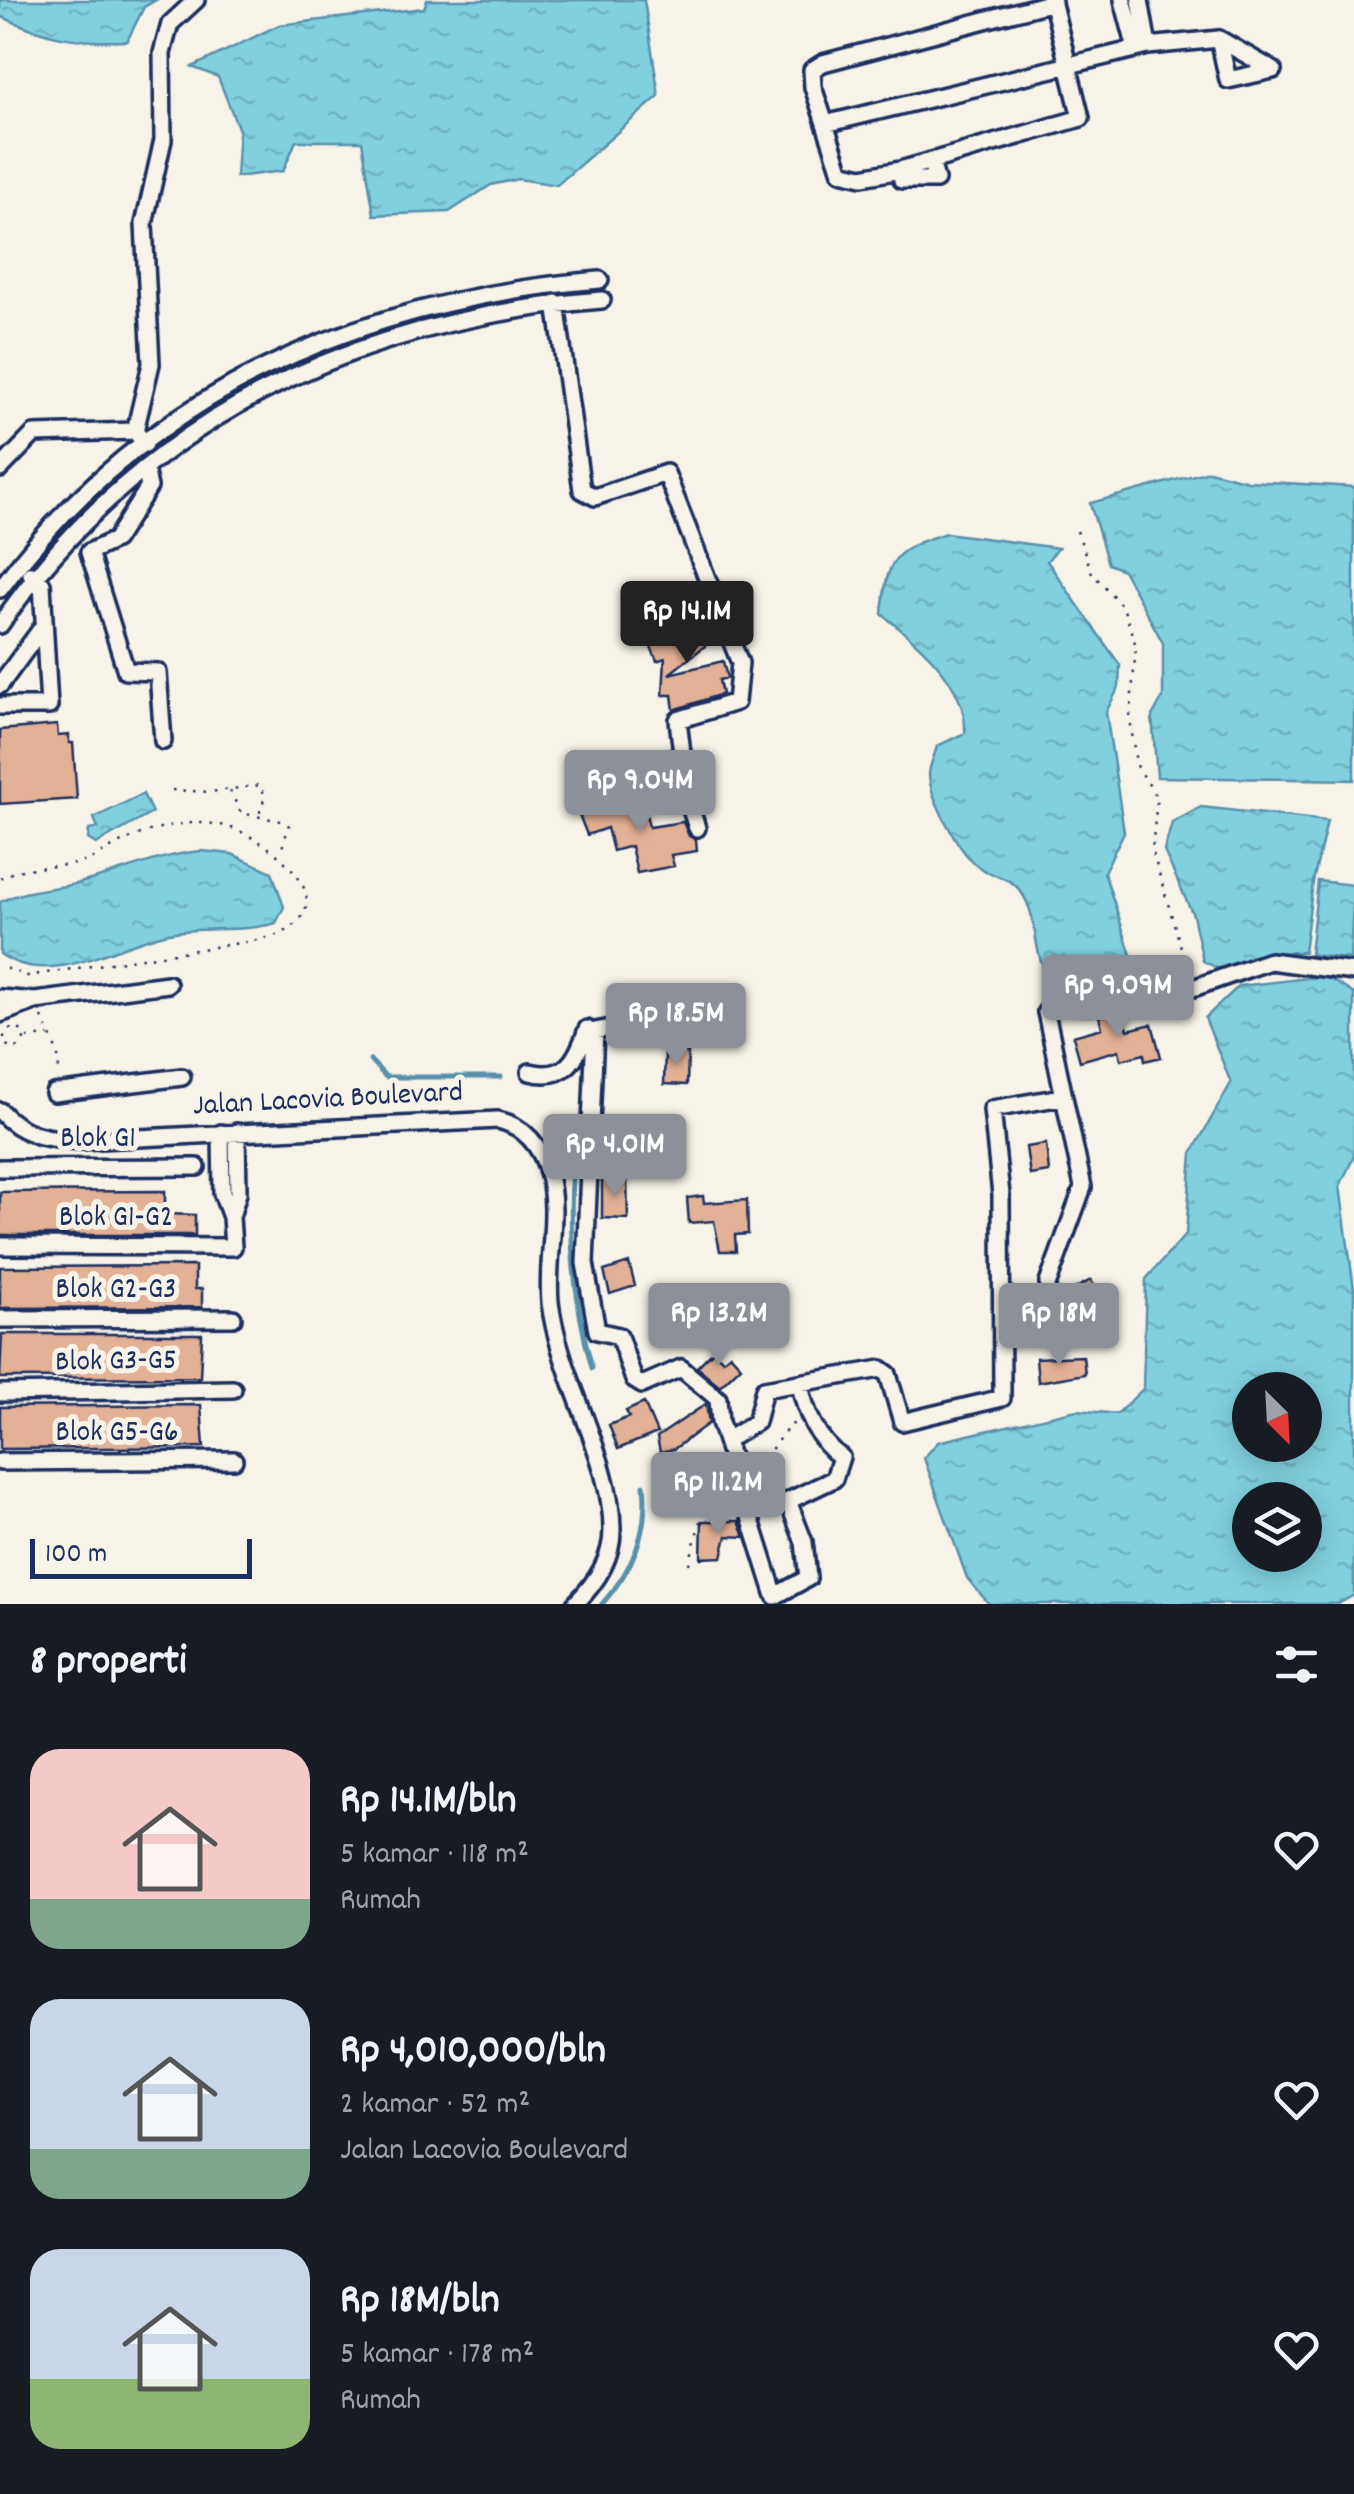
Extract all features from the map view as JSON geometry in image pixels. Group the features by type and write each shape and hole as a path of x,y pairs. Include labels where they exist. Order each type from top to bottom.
{"street":[{"path":"140,438 151,364 144,224 164,128 162,53 170,24 196,0"},
{"path":"1123,0 1142,47"},
{"path":"1140,0 1142,47"},
{"path":"1052,1 1081,118 900,170 862,177 841,172 812,70 823,62 1052,1"},
{"path":"825,124 1068,62 1142,47 1219,39"},
{"path":"0,589 140,438 304,347 446,300 514,287 600,280"},
{"path":"0,624 36,578 111,498 145,469 220,416 312,365 451,320 602,300"},
{"path":"556,304 582,490 595,497 666,472 740,663 736,702 678,720 682,753 665,763 658,778 644,781 638,790 605,798"},
{"path":"304,347 312,365"},
{"path":"0,469 34,434 140,438"},
{"path":"145,469 149,487 116,540 89,552 126,671 158,672 163,740"},
{"path":"0,706 49,706 42,584 20,565"},
{"path":"0,685 44,625"},
{"path":"674,757 698,828"},
{"path":"1048,1283 1083,1186 1046,1012 1056,1004 1090,1006 1193,988 1270,961 1354,972"},
{"path":"0,1014 39,1001 168,984"},
{"path":"0,998 39,1001"},
{"path":"530,1072 546,1076 566,1070 578,1056 587,1028 595,1031 734,1005"},
{"path":"595,1031 585,1263 597,1331 619,1336 638,1385 682,1369 718,1399 775,1596 808,1578 804,1542 788,1501 834,1479 840,1457 823,1445 803,1403 800,1383"},
{"path":"54,1093 182,1077"},
{"path":"727,1440 756,1422 764,1389 881,1369 888,1374 902,1422 1002,1398 1001,1195 992,1109 1062,1097"},
{"name":"Jalan Lacovia Boulevard","path":"0,1111 10,1122 40,1138 80,1141 498,1120 516,1124 536,1144 553,1196 547,1260 550,1306 565,1368 607,1492 612,1532 606,1560 575,1604"},
{"name":"Blok G1-G2","path":"0,1246 232,1247 231,1217 222,1193 229,1132"},
{"name":"Blok G1","path":"0,1168 197,1167"},
{"name":"Blok G2-G3","path":"0,1319 232,1318"},
{"name":"Blok G3-G5","path":"0,1392 233,1389"},
{"name":"Blok G5-G6","path":"0,1462 234,1460"}],"path":[{"path":"1077,531 1092,573 1124,607 1136,646 1130,718 1136,764 1157,798 1152,850 1193,988"},
{"path":"172,790 230,790 234,786 260,785 265,796 258,818"},
{"path":"230,790 241,813 277,819 289,826 280,852"},
{"path":"0,878 86,862 125,840 190,822 246,832 280,852 298,876 305,904 299,920 287,931 252,941 26,976 0,966"},
{"path":"39,1001 61,1066 54,1093"},
{"path":"25,1038 14,1028 4,1039 14,1048 25,1038 50,1036"},
{"path":"1004,1346 1035,1336 1048,1283"}],"water":[{"path":"0,0 156,0 144,7 127,41 109,41 77,40 17,23 0,16"},
{"path":"427,0 644,0 659,96 557,185 518,179 491,185 449,212 374,215 362,141 296,141 283,171 236,177 239,130 218,77 192,67 279,25 424,8"},
{"path":"1209,471 1248,481 1354,487 1354,780 1157,777 1152,716 1163,697 1163,643 1123,570 1108,564 1090,503"},
{"path":"946,533 1058,548 1047,561 1120,665 1119,687 1106,712 1124,832 1104,872 1134,964 1127,979 1065,992 1052,981 1039,955 1025,897 1011,882 972,862 935,798 929,775 937,746 965,733 964,715 958,697 938,666 882,614 890,569 896,559 914,545"},
{"path":"143,794 152,813 96,844 88,839 89,830 98,828 94,818"},
{"path":"1201,807 1327,821 1313,882 1304,952 1270,953 1219,969 1203,961 1193,915 1164,851 1172,823"},
{"path":"202,851 232,854 272,872 284,907 276,923 169,933 62,966 20,964 0,954 0,902"},
{"path":"1318,881 1354,885 1350,959 1310,955"},
{"path":"1325,976 1354,994 1354,1156 1340,1186 1354,1289 1354,1595 1338,1604 989,1604 967,1578 924,1458 938,1442 1077,1410 1117,1414 1143,1389 1146,1279 1186,1234 1192,1153 1231,1083 1205,1018 1239,986"}],"building":[{"path":"691,618 710,642 669,674 723,661 727,678 719,680 722,694 674,710 672,695 663,695 665,658 657,661 647,637 660,632 663,640"},
{"path":"57,725 58,736 69,735 69,743 73,743 77,799 0,804 0,730"},
{"path":"626,752 634,776 613,785 604,760"},
{"path":"643,800 649,827 683,822 689,836 696,839 697,851 671,855 674,866 637,873 631,846 613,851 607,828 587,835 578,812"},
{"path":"1123,1012 1128,1030 1152,1024 1161,1057 1145,1061 1144,1054 1121,1060 1119,1050 1080,1061 1073,1036 1102,1028 1099,1016"},
{"path":"665,1052 688,1052 687,1085 664,1084"},
{"path":"1046,1144 1049,1172 1030,1175 1026,1147"},
{"path":"602,1178 627,1179 628,1219 602,1218"},
{"path":"165,1191 165,1214 195,1215 195,1235 0,1235 0,1192"},
{"path":"703,1196 704,1203 747,1200 748,1234 735,1235 736,1251 720,1251 714,1221 689,1223 687,1198"},
{"path":"629,1263 635,1286 610,1294 604,1271"},
{"path":"195,1266 195,1289 202,1289 202,1307 0,1308 0,1267"},
{"path":"1091,1280 1099,1295 1079,1306 1083,1312 1061,1328 1045,1305"},
{"path":"2,1334 202,1334 200,1377 0,1378"},
{"path":"713,1351 723,1360 730,1354 741,1366 720,1386 697,1367"},
{"path":"1083,1356 1085,1374 1038,1382 1036,1358"},
{"path":"644,1403 657,1433 618,1449 609,1425 629,1417 626,1411"},
{"path":"706,1404 709,1423 674,1449 660,1452 657,1437"},
{"path":"201,1405 204,1447 0,1449 0,1407"},
{"path":"702,1521 739,1521 745,1537 727,1536 722,1557 701,1558"}],"waterway":[{"path":"370,1060 386,1077 501,1077"},
{"path":"573,1160 574,1265 592,1368"},
{"path":"602,1604 636,1549 644,1518 644,1485"}]}
